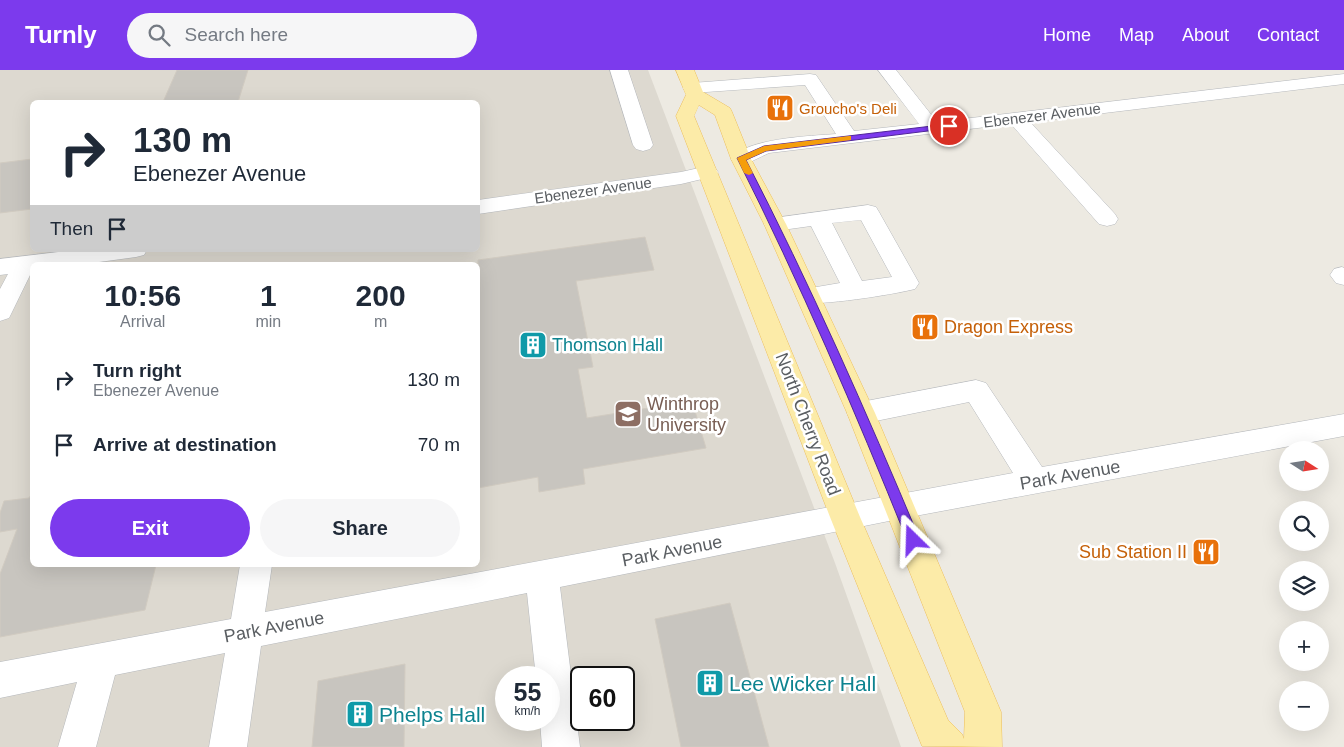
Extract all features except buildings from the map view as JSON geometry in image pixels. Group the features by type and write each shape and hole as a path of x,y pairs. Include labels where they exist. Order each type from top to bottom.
{"main road":[{"path":"685,70 694,92 723,112 741,158 775,224 862,413 983,712 983,747"},
{"name":"North Cherry Road","path":"694,92 685,116 845,517 935,733 949,747"}],"street":[{"path":"619,70 643,144"},
{"path":"886,70 932,128"},
{"path":"1282,70 1303,84"},
{"path":"694,92 810,79 849,138"},
{"name":"Ebenezer Avenue","path":"741,158 764,148 1344,79"},
{"path":"1016,118 1107,219"},
{"name":"Ebenezer Avenue","path":"480,207 681,178 708,172"},
{"path":"775,224 868,212 907,283 808,296"},
{"path":"818,218 856,291"},
{"path":"34,262 119,252"},
{"path":"0,267 30,262"},
{"path":"0,312 25,263"},
{"path":"862,413 976,390 1034,482"},
{"name":"Park Avenue","path":"0,680 899,506 1344,425"},
{"path":"228,747 244,632 256,567"},
{"path":"542,576 561,747"},
{"path":"77,747 101,660"}],"shaded area":[{"name":"Winthrop University","path":"0,70 648,70 835,563 901,747 0,747"}],"slow traffic":[{"path":"749,173 741,158 764,148 849,138"}],"place":[{"name":"Groucho's Deli","path":"780,108"},
{"name":"Dragon Express","path":"925,327"},
{"name":"Thomson Hall","path":"533,345"},
{"name":"Winthrop University","path":"628,414"},
{"name":"Sub Station II","path":"1206,552"},
{"name":"Lee Wicker Hall","path":"710,683"},
{"name":"Phelps Hall","path":"360,714"}],"route":[{"path":"913,540 862,413 775,224 741,158 764,148 949,126"}]}
